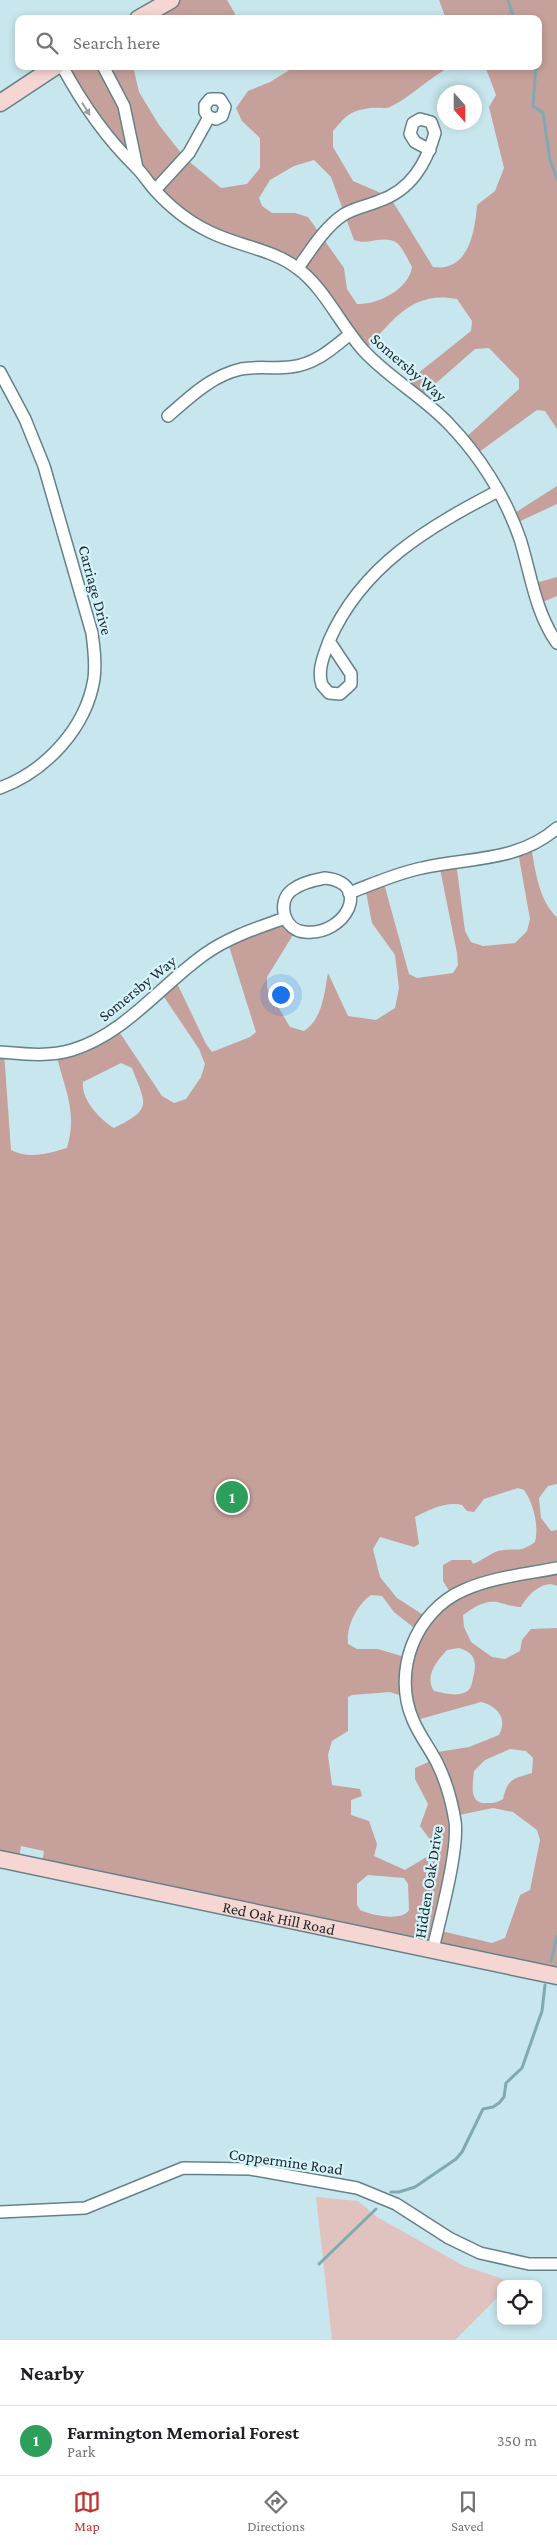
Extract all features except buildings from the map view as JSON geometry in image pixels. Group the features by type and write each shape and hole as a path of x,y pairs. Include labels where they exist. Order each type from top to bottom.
{"street":[{"path":"145,15 171,0"},
{"path":"0,103 50,70"},
{"name":"Somersby Way","path":"64,70 92,118 155,190 184,216 203,228 273,255 298,268 318,290 350,335 382,369 447,421 477,458 498,491 519,538 542,615 557,643"},
{"name":"Somersby Way","path":"105,70 124,106 137,168"},
{"path":"155,190 189,153 209,117"},
{"path":"298,268 327,228 344,214 390,197 406,187 420,171 430,150"},
{"path":"168,416 198,390 225,374 257,367 302,366 325,354 350,335"},
{"name":"Carriage Drive","path":"0,372 25,419 44,466 89,624 95,656 94,678 88,701 79,721 65,741 49,759 30,773 0,788"},
{"path":"329,641 352,601 388,560 430,528 498,491"},
{"path":"349,893 420,868 504,856 531,846 557,828"},
{"path":"325,878 332,879 345,887 349,893 350,901 345,917 330,926 304,932 289,925 285,918 283,910 287,896 292,890 306,882 325,878"},
{"name":"Somersby Way","path":"0,1052 44,1055 72,1050 98,1038 122,1023 205,954 227,940 285,918"},
{"name":"Hidden Oak Drive","path":"433,1949 453,1851 455,1824 450,1795 440,1767 413,1721 405,1697 405,1673 411,1645 422,1624 441,1605 464,1590 491,1581 557,1568"},
{"name":"Red Oak Hill Road","path":"0,1859 557,1976"},
{"name":"Coppermine Road","path":"0,2212 85,2208 183,2168 250,2169 357,2188 396,2204 449,2238 480,2253 529,2264 557,2264"}],"shaded area":[{"path":"171,0 227,0 236,15 145,15"},
{"path":"439,0 557,0 557,429 545,411 537,410 475,455 463,440 519,389 519,379 489,348 475,349 418,399 402,386 471,331 472,321 457,299 441,297 427,299 404,310 364,351 298,268 227,239 155,190 65,70 134,70 139,92 159,125 185,158 221,188 247,184 260,168 260,138 242,121 236,108 248,91 270,82 290,70 446,70 390,107 371,108 353,112 345,117 333,131 333,147 353,181 390,197 433,267 445,267 455,263 468,248 472,237 477,205 495,191 504,168 489,107 496,95 487,70 542,70 542,15 445,15","holes":["314,160 331,177 354,240 365,242 387,240 397,243 412,267 410,275 399,289 383,299 365,304 357,304 347,289 344,268 308,217 295,213 272,213 262,206 259,198 270,180 294,166"]},
{"path":"557,486 557,504 514,524 510,516"},
{"path":"557,577 557,596 538,604 532,584"},
{"path":"531,846 536,875 542,894 551,911 557,917 557,1484 548,1486 539,1498 541,1518 551,1531 557,1530 557,1586 552,1584 541,1587 527,1598 521,1607 488,1602 475,1607 463,1615 464,1627 471,1642 492,1657 505,1659 520,1651 522,1640 531,1629 557,1628 557,1976 41,1868 44,1851 21,1846 18,1863 0,1859 0,1052 4,1052 11,1150 31,1155 45,1154 67,1148 71,1122 69,1100 56,1053 116,1027 162,1096 174,1103 186,1099 201,1077 205,1064 199,1049 160,991 175,979 206,1044 212,1052 250,1037 256,1032 227,940 285,918 296,930 267,977 267,988 290,1027 304,1031 315,1019 322,1005 328,973 348,1016 376,1020 395,1008 399,988 395,955 372,923 365,887 383,880 409,974 417,978 453,973 458,965 457,953 439,864 456,862 465,931 471,942 483,946 515,943 527,931 530,919 518,852","holes":["121,1063 132,1068 141,1090 143,1105 135,1116 114,1128 92,1108 83,1089 83,1082","518,1488 524,1490 535,1516 535,1542 523,1549 495,1552 473,1564 471,1560 452,1560 443,1565 443,1581 453,1597 428,1618 397,1598 380,1577 373,1549 380,1537 414,1547 419,1544 415,1517 438,1507 456,1504 462,1505 467,1511 474,1512 484,1499","371,1595 382,1596 394,1612 418,1631 408,1658 378,1649 357,1649 348,1644 351,1623 361,1604","459,1648 469,1653 475,1663 469,1689 466,1692 454,1694 434,1691 430,1680 436,1664 447,1650","390,1692 405,1697 413,1721 481,1702 492,1706 501,1718 502,1723 499,1735 469,1747 431,1753 435,1759 415,1768 415,1779 428,1804 420,1826 434,1845 433,1853 405,1870 374,1856 377,1844 369,1821 351,1815 351,1800 362,1796 360,1789 332,1785 328,1755 332,1741 348,1731 348,1697 352,1695","510,1749 526,1751 533,1758 532,1773 512,1780 507,1787 503,1799 495,1803 481,1803 474,1797 474,1771 485,1760","493,1808 513,1812 537,1830 540,1840 530,1890 520,1895 505,1938 492,1943 437,1930 454,1816","368,1875 404,1878 408,1884 409,1910 405,1914 393,1917 371,1914 360,1910 357,1905 357,1884"]},
{"path":"316,2197 358,2201 377,2217 464,2266 506,2280 497,2280 497,2298 455,2340 332,2340"}],"waterway":[{"path":"508,0 513,15"},
{"path":"536,70 533,106 543,113 550,160 557,179"},
{"path":"551,1961 557,1936"},
{"path":"391,2192 399,2192 415,2187 456,2159 462,2152 483,2109 493,2107 504,2097 506,2083 522,2068 542,2011 545,1985"},
{"path":"319,2264 376,2209"}],"place":[{"name":"Farmington Memorial Forest","path":"232,1497"}]}
